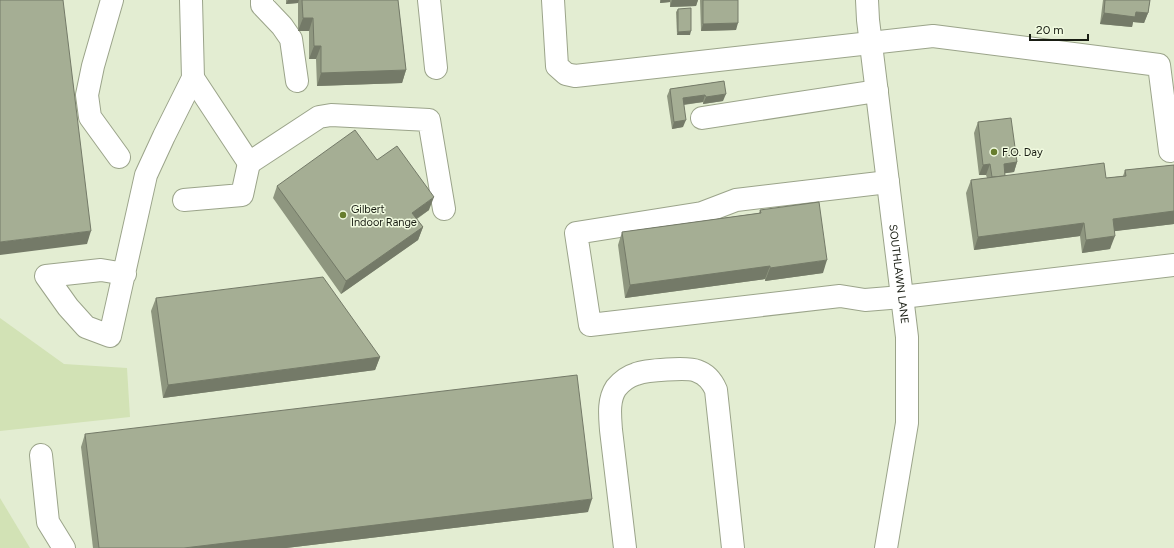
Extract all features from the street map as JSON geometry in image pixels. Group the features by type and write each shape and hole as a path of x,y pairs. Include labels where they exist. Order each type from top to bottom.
{"street":[{"path":"112,0 92,66 87,95 90,117 118,157"},
{"path":"125,274 146,175 193,78 191,0"},
{"path":"262,0 262,5 282,26 291,39 298,81"},
{"path":"429,0 436,68"},
{"path":"553,0 556,66 566,74 575,76 933,36 1167,66 1170,151"},
{"name":"SOUTHLAWN LANE","path":"867,0 907,337 907,423 886,548"},
{"path":"193,78 250,163"},
{"path":"702,118 877,92"},
{"path":"184,200 242,194 250,163 319,117 331,115 429,120 444,209"},
{"path":"888,182 736,200 702,213 576,233 590,325 840,296 865,300 902,297 1174,265"},
{"path":"625,548 609,413 612,399 616,388 626,378 637,373 681,368 696,370 707,376 713,383 716,390 733,548"},
{"path":"41,455 48,522 64,548"}],"green space":[{"path":"0,318 64,364 127,368 130,417 0,431"},
{"path":"0,498 30,548 0,548"}],"building":[{"path":"0,0 63,0 91,231 0,242"},
{"path":"302,0 398,0 406,70 321,73 321,46 314,46 313,18 303,18"},
{"path":"703,0 738,0 738,23 703,24"},
{"path":"1105,0 1150,0 1148,13 1136,12 1135,17 1104,13"},
{"path":"691,8 691,31 678,32 678,9"},
{"path":"724,81 726,94 683,98 686,120 674,122 670,89"},
{"name":"F.O. Day","path":"1011,118 1017,162 1004,164 1005,176 992,177 990,164 983,165 978,122"},
{"path":"355,130 377,160 397,146 434,197 412,213 423,227 346,281 277,186"},
{"path":"1104,163 1106,178 1126,176 1125,170 1174,165 1174,211 1113,219 1115,236 1086,240 1084,223 978,237 971,180"},
{"path":"819,202 827,260 770,268 770,266 630,285 622,232 761,213 760,210"},
{"path":"323,277 380,357 168,385 156,298"},
{"path":"577,375 592,499 184,548 99,548 85,434"}],"place":[{"name":"F.O. Day","path":"994,152"},
{"name":"Gilbert Indoor Range","path":"343,215"}]}
